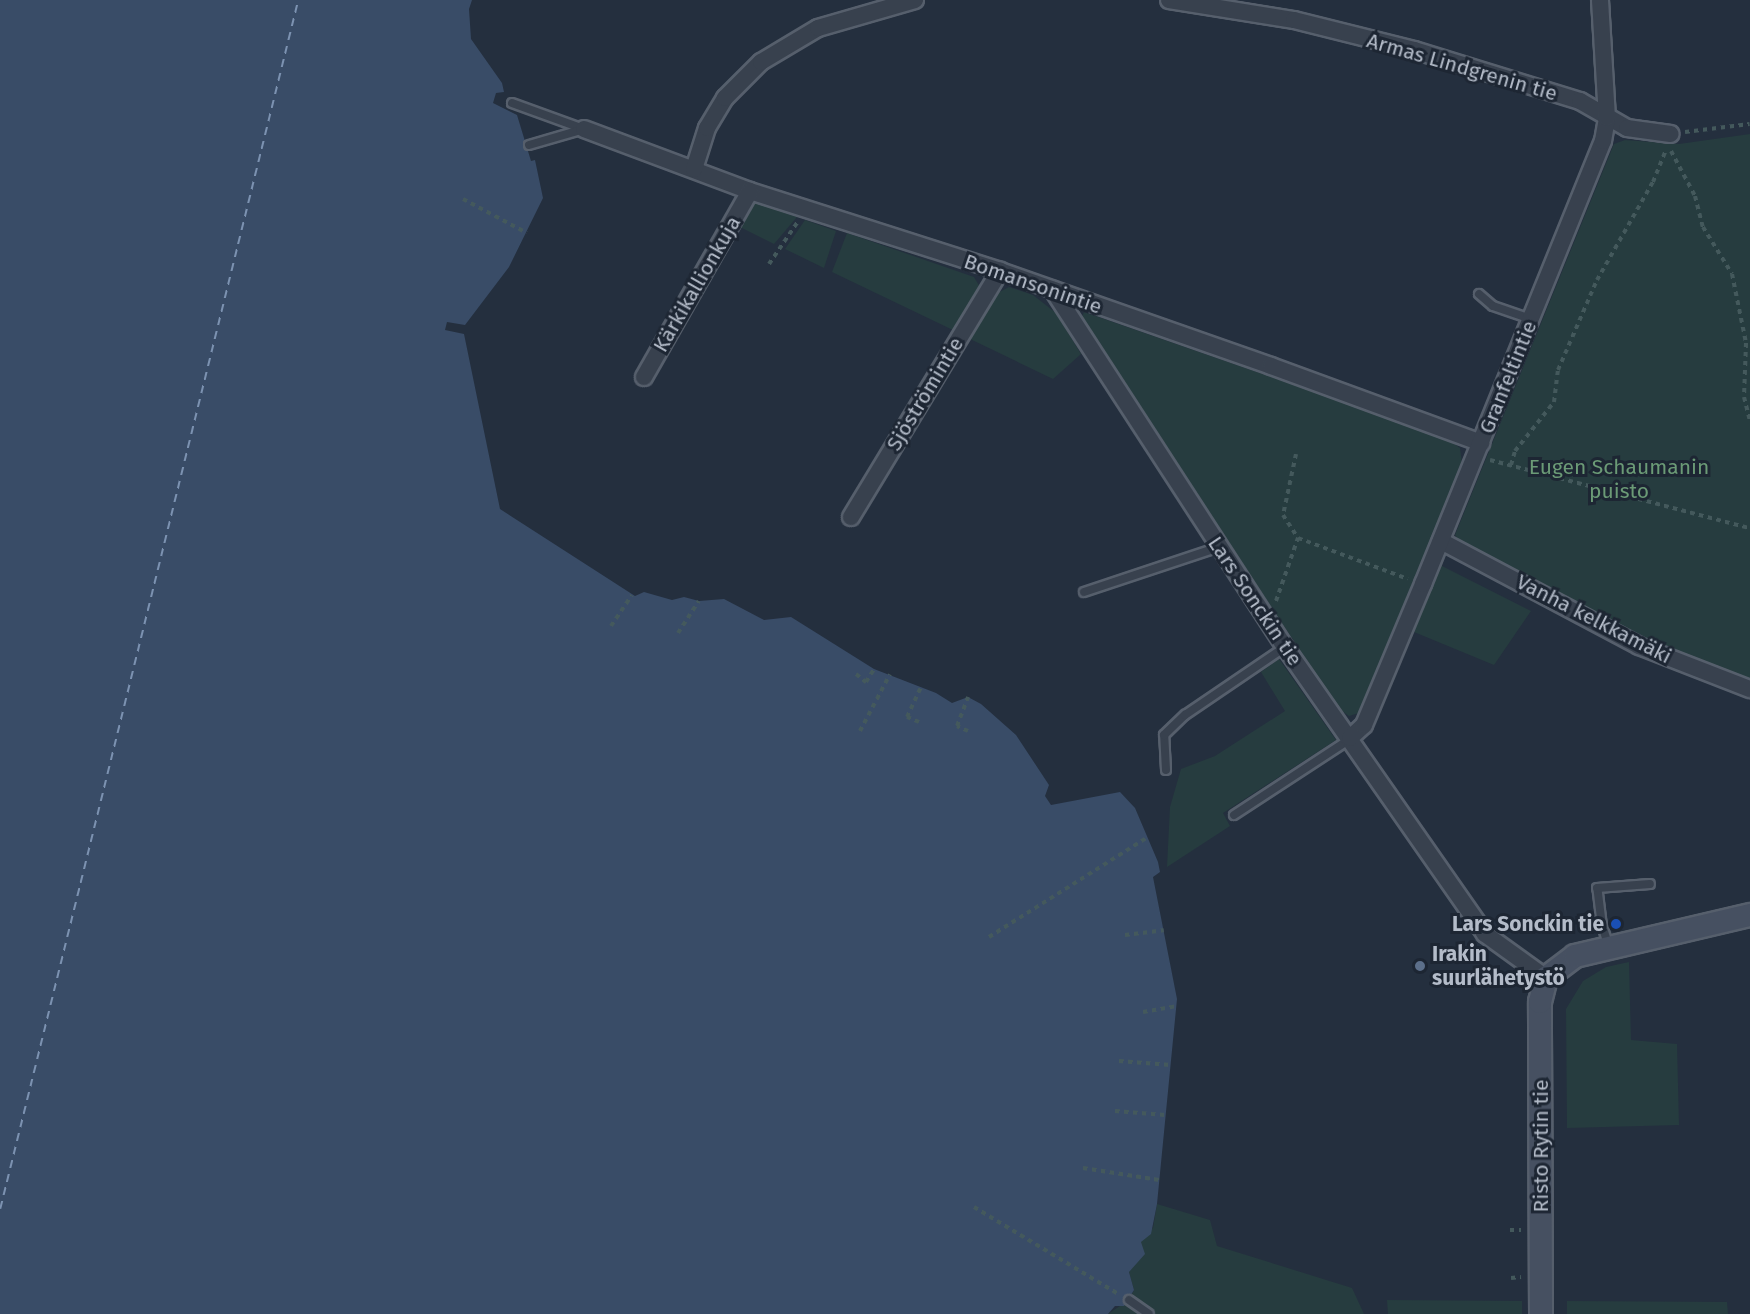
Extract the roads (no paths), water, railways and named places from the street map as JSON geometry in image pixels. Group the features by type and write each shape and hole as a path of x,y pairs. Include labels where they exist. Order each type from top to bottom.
{"street":[{"path":"694,169 707,128 725,98 761,62 818,28 915,0"},
{"name":"Armas Lindgrenin tie","path":"1169,0 1294,20 1414,50 1580,101 1627,128 1670,140"},
{"name":"Granfeltintie","path":"1350,738 1364,725 1442,541 1603,141 1606,118 1600,0"},
{"name":"Bomansonintie","path":"584,129 807,211 1000,271 1053,290 1478,450"},
{"name":"Kärkikallionkuja","path":"644,377 750,191"},
{"name":"Sjöströmintie","path":"851,517 1000,271"},
{"name":"Lars Sonckin tie","path":"1053,290 1285,647 1485,934 1546,978"},
{"name":"Vanha kelkkamäki","path":"1442,541 1639,646 1750,689"},
{"path":"1546,978 1575,956 1750,915"},
{"name":"Risto Rytin tie","path":"1541,1314 1540,1002 1546,978"}],"lane":[{"path":"512,103 584,129"},
{"path":"529,145 584,129"},
{"path":"1479,294 1493,306 1531,318"},
{"path":"1084,591 1219,547"},
{"path":"1166,770 1164,735 1185,715 1285,647"},
{"path":"1234,815 1350,738"},
{"path":"1610,947 1602,926 1597,888 1650,884"},
{"path":"1129,1300 1149,1314"}],"water":[{"path":"0,0 472,0 469,9 471,39 502,83 504,92 496,93 493,103 517,115 531,161 535,160 543,198 509,267 465,325 447,322 445,330 464,334 500,509 635,596 644,592 672,600 684,597 699,601 724,599 764,620 791,617 874,669 936,693 952,703 968,697 981,704 1016,735 1049,785 1045,796 1051,805 1120,792 1135,808 1158,862 1160,872 1153,877 1177,999 1157,1204 1151,1234 1141,1242 1145,1254 1129,1272 1134,1290 1124,1306 1115,1306 1108,1314 0,1314"}],"place":[{"name":"Lars Sonckin tie","path":"1616,924"},
{"name":"Irakin suurlähetystö","path":"1420,966"}],"park label":[{"name":"Eugen Schaumanin puisto","path":"1619,479"}]}
